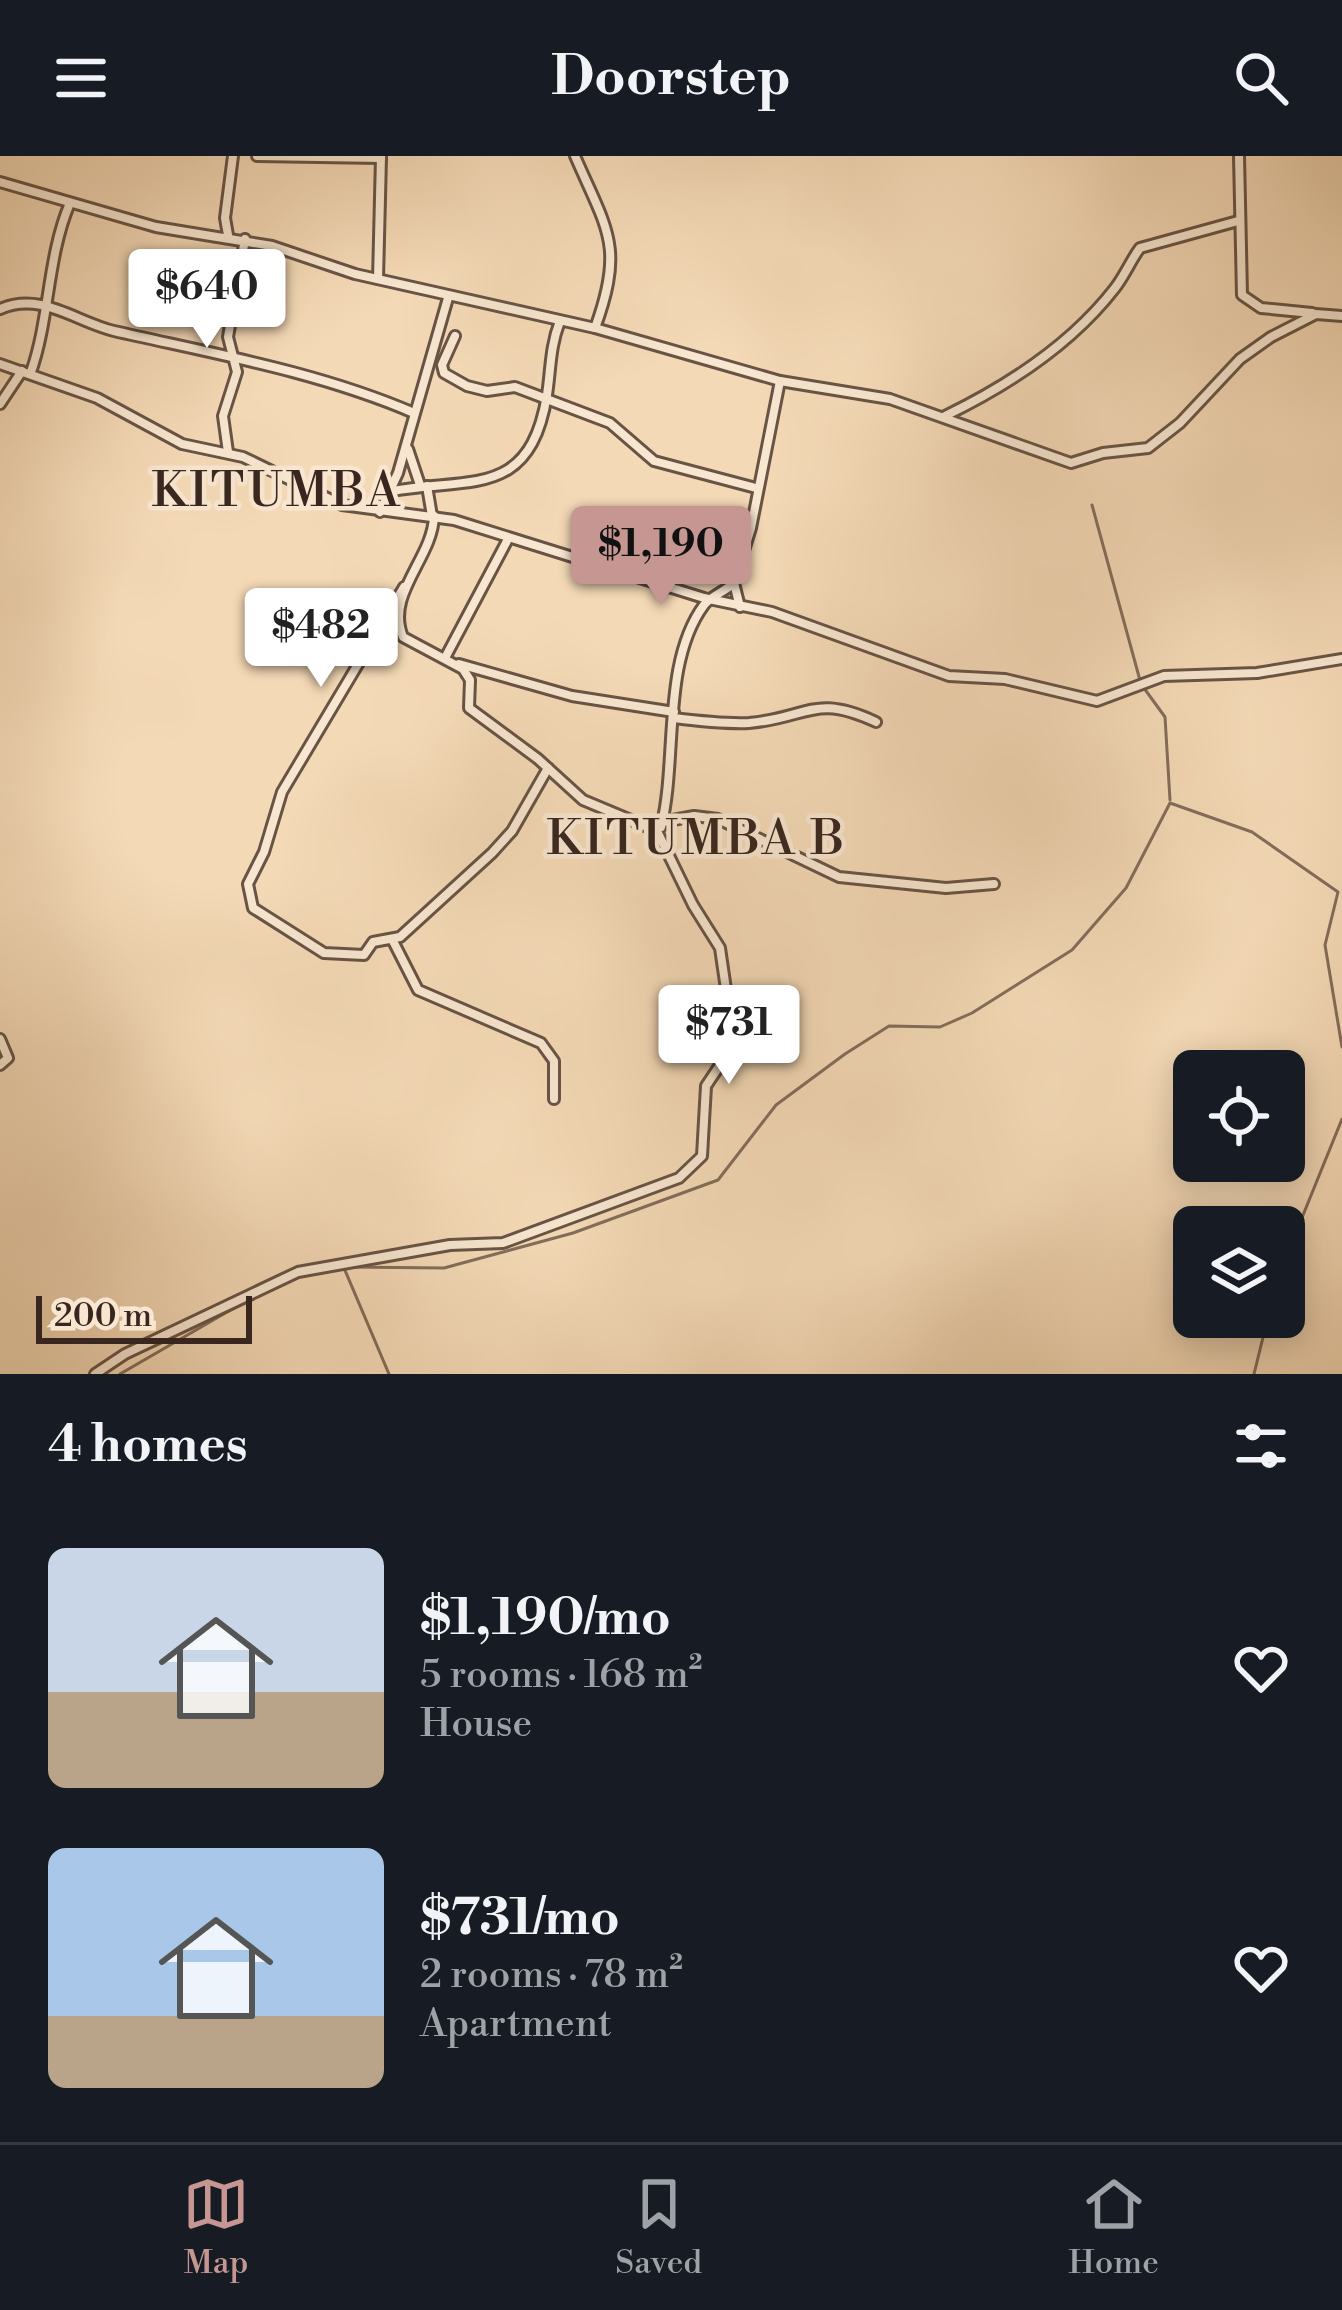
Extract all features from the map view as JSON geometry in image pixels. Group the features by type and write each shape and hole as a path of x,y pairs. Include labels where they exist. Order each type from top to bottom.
{"street":[{"path":"228,235 225,218 233,156"},
{"path":"257,156 381,157 378,279"},
{"path":"1240,156 1238,220 1244,300 1261,308 1342,316"},
{"path":"579,158 602,210 611,262 595,328"},
{"path":"0,182 67,206 156,227 245,239 448,298 501,305 595,328 780,381 867,393 1071,463 1103,453 1141,451 1180,423 1240,359 1294,322 1316,314"},
{"path":"0,404 27,371 43,340 43,306 67,206"},
{"path":"945,416 996,391 1050,352 1113,291 1140,248 1238,220"},
{"path":"228,452 223,416 237,378 228,345 233,293 246,257 245,239"},
{"path":"380,512 392,491 448,298"},
{"path":"3,305 43,306 115,331 348,386 414,413"},
{"path":"392,491 471,485 517,464 530,446 547,396 550,350 560,321"},
{"path":"455,336 442,365 452,379 484,391 508,386 547,396 610,423 654,461 756,488"},
{"path":"0,364 97,398 182,444 228,452 342,506 433,516 708,599 772,612 949,676 1005,679 1097,701 1164,676 1257,673 1342,659"},
{"path":"740,607 734,584 751,528 780,381"},
{"path":"407,438 413,471 424,486 433,516 430,544 346,690 295,766 247,891 253,908 324,953 364,955 373,942 392,940 501,844 548,768"},
{"path":"445,658 508,539"},
{"path":"407,581 400,633 458,663 572,696 674,715 750,723 822,706 845,708 876,722"},
{"path":"661,835 674,715 693,628 708,599 734,584"},
{"path":"95,1374 298,1272 450,1245 503,1243 679,1178 697,1165 704,1149 709,1076 732,1049 734,1032 720,949 693,905 661,835 648,824 583,800 470,708 470,680 458,663"},
{"path":"648,824 694,816 718,819 849,879 946,888 994,884"},
{"path":"392,940 404,953 418,990 541,1042 554,1061 554,1099"},
{"path":"0,1039 8,1058 0,1065"},
{"path":"113,1362 116,1374"}],"waterway":[{"path":"1092,505 1141,684 1165,717 1170,800"},
{"path":"347,1267 444,1268 573,1233 718,1180 776,1105 845,1054 889,1026 940,1027 972,1013 1072,950 1126,888 1170,803 1252,832 1338,892 1325,945 1342,1047"},
{"path":"1305,1210 1342,1119"},
{"path":"344,1268 389,1374"},
{"path":"120,1374 253,1297"},
{"path":"1254,1374 1263,1338"}],"district":[{"name":"KITUMBA","path":"277,489"},
{"name":"KITUMBA B","path":"697,837"}]}
